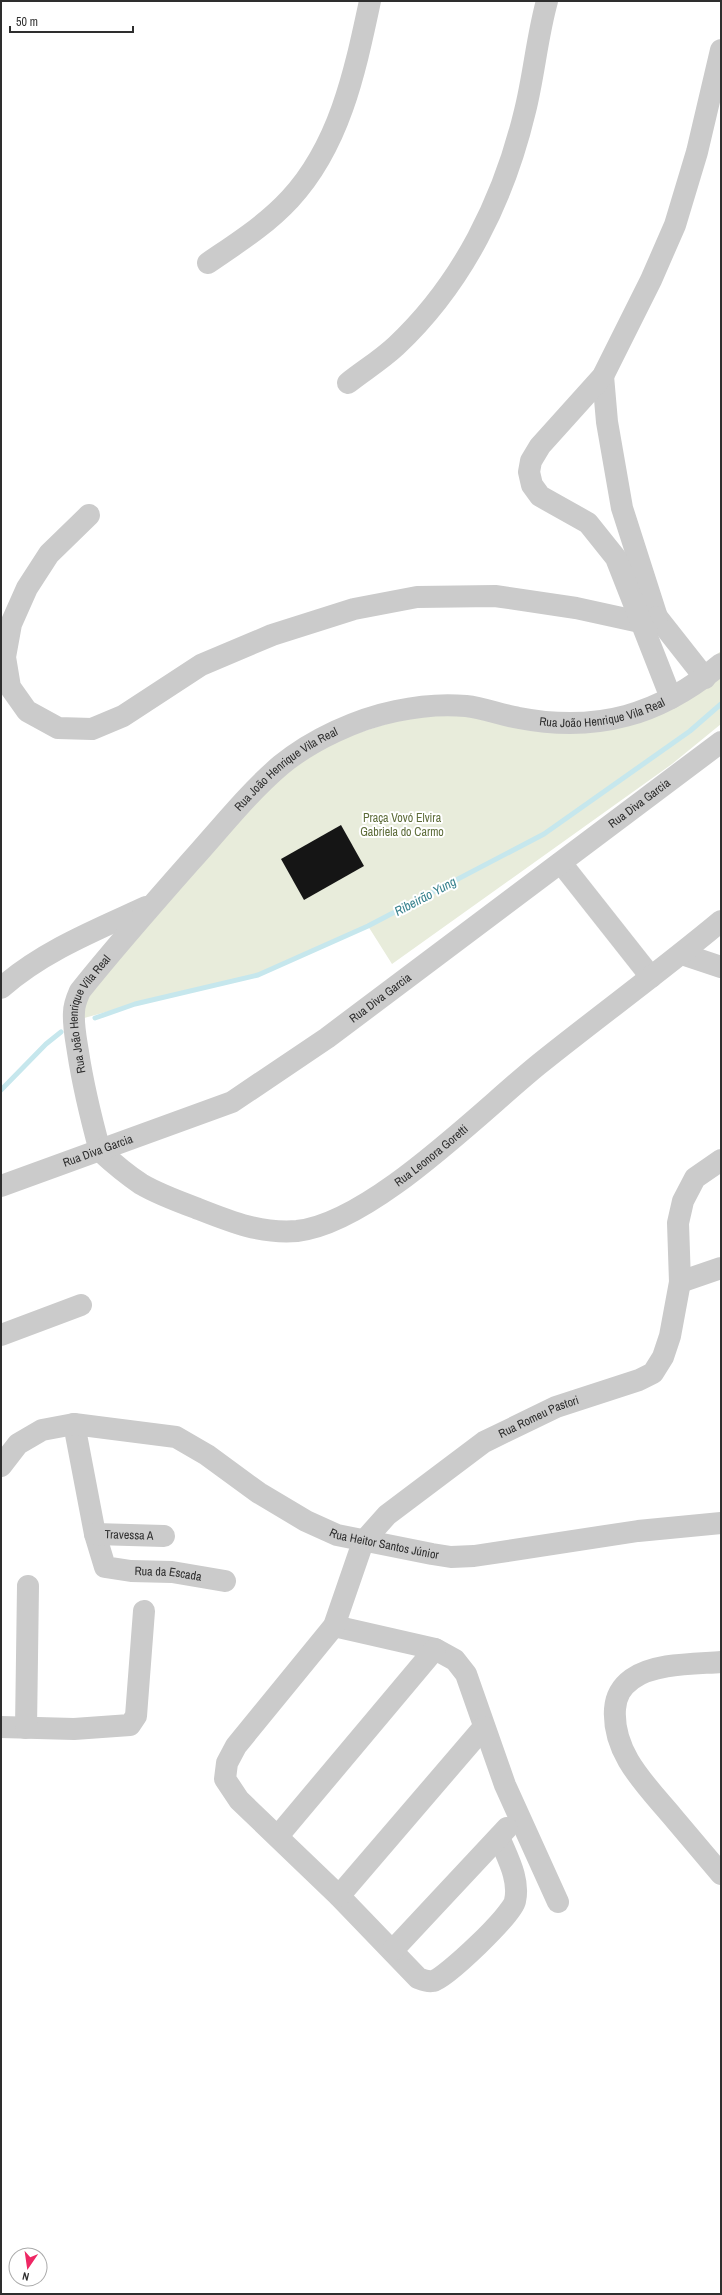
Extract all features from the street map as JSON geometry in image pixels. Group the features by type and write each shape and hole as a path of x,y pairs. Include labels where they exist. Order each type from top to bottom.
{"street":[{"path":"208,263 254,232 290,199 320,159 342,109 357,59 370,1"},
{"path":"348,383 396,346 441,296 480,237 510,168 526,110 548,1"},
{"path":"704,678 648,620 616,558 588,523 540,496 532,485 529,472 531,461 540,446 603,376 651,280 676,225 697,152 721,50"},
{"path":"603,376 607,422 622,508 648,620 671,698"},
{"path":"569,414 594,416 607,422"},
{"path":"588,523 607,517 622,508"},
{"path":"89,515 49,554 27,588 11,624 5,657 10,687 27,711 58,728 92,729 123,716 201,665 272,635 354,609 417,598 496,596 648,620"},
{"name":"Rua João Henrique Vila Real","path":"100,1151 88,1110 75,1027 75,1002 80,991 151,905 257,788 282,764 319,740 350,726 395,711 445,705 467,706 521,719 591,724 632,716 671,698 704,678 721,664"},
{"name":"Rua Diva Garcia","path":"1,1186 232,1102 327,1038 721,742"},
{"path":"561,863 651,977"},
{"path":"1,988 17,973 66,944 151,905"},
{"name":"Rua Leonora Goretti","path":"100,1151 122,1171 142,1184 170,1198 242,1226 268,1231 298,1231 329,1222 362,1207 419,1165 538,1065 682,954 721,921"},
{"path":"682,954 721,967"},
{"name":"Rua Romeu Pastori","path":"363,1542 386,1515 484,1442 556,1407 639,1380 653,1373 663,1357 670,1336 680,1282 678,1222 683,1201 695,1178 721,1160"},
{"path":"680,1282 721,1268"},
{"path":"1,1335 81,1306"},
{"path":"74,1424 95,1534"},
{"name":"Rua Heitor Santos Júnior","path":"1,1466 18,1444 36,1433 42,1430 74,1424 176,1437 207,1455 259,1493 306,1521 337,1535 363,1542 444,1556 474,1556 638,1531 721,1523"},
{"name":"Travessa A","path":"95,1534 164,1536"},
{"name":"Rua da Escada","path":"95,1534 102,1562 105,1567 111,1569 172,1572 225,1581"},
{"path":"363,1542 334,1626 236,1746 227,1763 226,1779 231,1790 239,1800 278,1836 393,1950 418,1978 425,1981 433,1981 466,1956 509,1913 515,1903 515,1878 499,1837"},
{"path":"26,1728 28,1586"},
{"path":"1,1727 74,1729 119,1727 130,1725 134,1721 137,1709 144,1611"},
{"path":"334,1626 436,1649 455,1660 466,1674 505,1785 558,1902"},
{"path":"278,1836 436,1649"},
{"path":"721,1662 670,1666 633,1678 622,1688 616,1698 614,1718 617,1734 624,1753 638,1776 721,1874"},
{"path":"339,1896 484,1727"},
{"path":"393,1950 519,1815"}],"green space":[{"name":"Praça Vovó Elvira Gabriela do Carmo","path":"721,651 721,724 672,764 392,964 368,926 258,975 135,1004 77,1020 84,999 259,791 314,747 424,712 589,724 680,684"}],"building":[{"path":"341,825 364,866 304,900 281,859"}],"waterway":[{"name":"Ribeirão Yung","path":"95,1018 135,1004 258,975 368,926 544,834 690,731 721,704"},
{"name":"Ribeirão Yung","path":"1,1090 46,1044 61,1032"}]}
